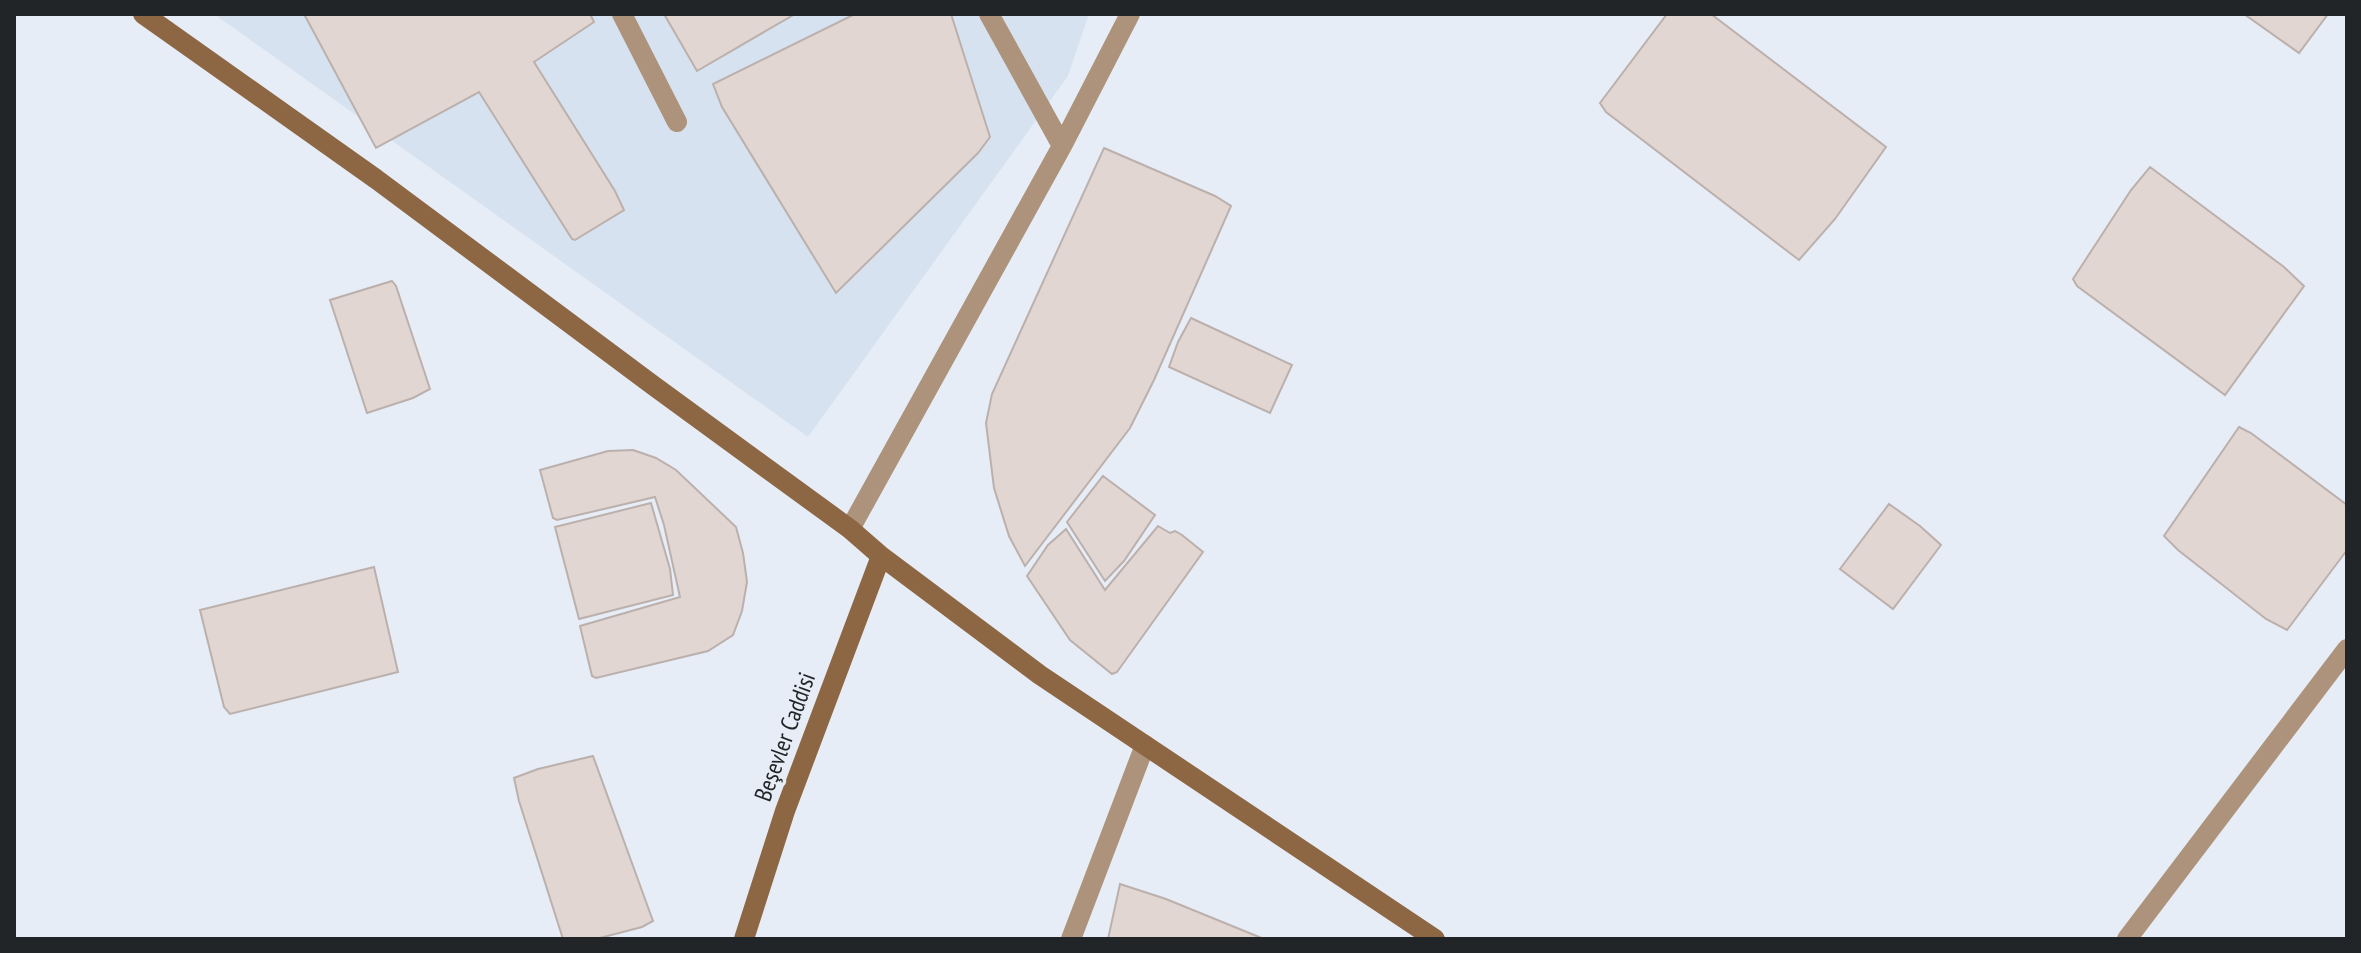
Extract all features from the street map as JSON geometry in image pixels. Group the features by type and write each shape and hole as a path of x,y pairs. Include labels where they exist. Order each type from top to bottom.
{"street":[{"path":"143,14 376,179 850,529 881,556 1040,675 1435,939"},
{"path":"622,14 677,122"},
{"path":"989,14 1062,146"},
{"path":"850,529 1062,146 1130,14"},
{"name":"Beşevler Caddisi","path":"744,939 785,811 881,556"},
{"path":"2127,939 2347,649"},
{"path":"1071,939 1145,745"}],"shaded area":[{"path":"214,14 1089,14 1068,76 808,437"}],"building":[{"path":"304,14 590,14 594,22 534,62 624,210 572,239 479,92 376,148"},
{"path":"664,14 795,14 697,71"},
{"path":"855,14 951,14 990,137 978,153 836,293 722,107 713,84"},
{"path":"1667,14 1711,14 1886,147 1835,219 1799,260 1606,112 1600,103"},
{"path":"2244,14 2328,14 2299,53"},
{"path":"1104,148 1215,196 1231,206 1130,428 1025,566 1009,536 994,488 986,423 992,394"},
{"path":"2150,167 2284,267 2304,286 2225,395 2077,286 2073,279 2131,190"},
{"path":"392,281 430,389 367,413 330,300"},
{"path":"1191,318 1292,365 1270,413 1169,367"},
{"path":"2239,427 2347,505 2347,550 2287,630 2266,619 2164,536"},
{"path":"633,450 656,458 676,470 736,527 747,582 742,611 733,635 708,651 596,678 592,676 580,626 680,597 664,525 655,497 557,520 553,518 540,470 608,451"},
{"path":"1103,476 1155,515 1124,561 1105,581 1067,522"},
{"path":"651,503 670,569 673,595 579,619 555,527"},
{"path":"1889,504 1941,545 1893,609 1840,569"},
{"path":"1158,526 1182,535 1203,552 1117,672 1112,674 1070,640 1027,576 1048,545 1066,529 1105,590"},
{"path":"374,567 398,672 230,714 224,707 200,610"},
{"path":"593,756 653,921 642,927 596,939 563,939 514,778"},
{"path":"1120,884 1166,899 1264,939 1108,939"}]}
